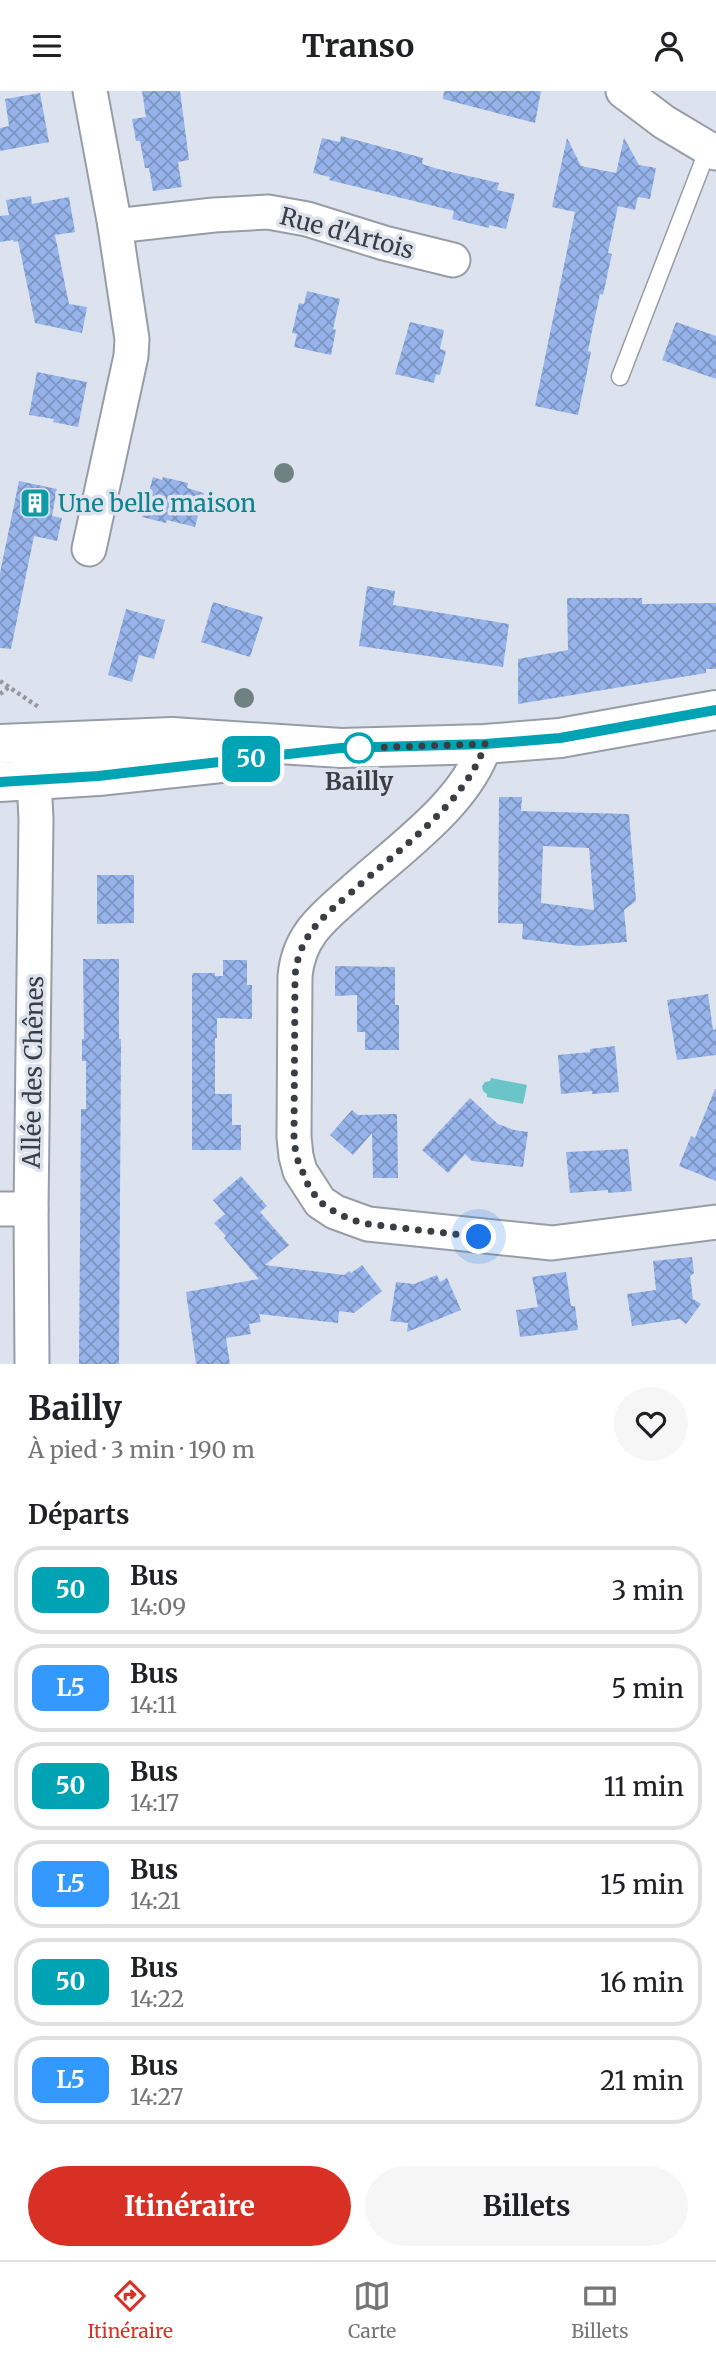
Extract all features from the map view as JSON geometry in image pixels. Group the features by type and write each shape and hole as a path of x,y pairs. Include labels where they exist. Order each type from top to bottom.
{"main road":[{"path":"17,781 98,776 341,748 485,744 560,738 716,710"},
{"path":"7,723 341,748"},
{"path":"7,723 29,763 17,781"}],"street":[{"path":"89,549 131,356 132,325 90,91"},
{"path":"623,91 664,122 712,151"},
{"name":"Rue d'Artois","path":"115,226 268,212 307,219 383,243 453,260"},
{"path":"485,744 473,773 446,807 321,919 300,950 295,976 294,1137 300,1171 320,1202 335,1212 368,1224 552,1243 716,1222"},
{"name":"Allée des Chênes","path":"17,781 36,819 15,1209 32,1364"}],"lane":[{"path":"620,377 712,151"}],"path":[{"path":"0,681 7,723"},
{"path":"0,694 7,723"},
{"path":"7,723 46,712"}],"water":[{"path":"491,1078 527,1085 523,1104 487,1097 482,1086"}],"building":[{"path":"142,91 180,91 189,160 178,162 182,187 153,191 149,168 145,168 132,119 146,117"},
{"path":"444,91 541,91 535,123 443,99"},
{"path":"40,93 49,142 0,151 0,128 9,126 5,99"},
{"path":"341,136 423,158 422,164 438,169 499,183 497,190 515,194 506,229 489,225 489,228 452,219 454,211 329,180 330,177 313,173 322,138 340,142"},
{"path":"567,138 581,166 616,173 624,138 639,165 656,168 650,199 638,197 635,210 618,206 608,253 612,254 593,326 588,351 591,352 578,415 535,406 575,212 552,207"},
{"path":"31,196 32,204 69,197 75,232 55,235 69,304 87,307 82,333 35,323 18,241 0,242 0,216 9,215 6,200"},
{"path":"307,291 340,299 333,329 336,330 331,355 294,347 297,334 292,333 299,303 304,304"},
{"path":"410,322 444,330 440,349 446,351 440,375 436,374 434,383 395,374"},
{"path":"676,322 716,336 716,379 662,360"},
{"path":"37,372 87,382 78,427 29,415"},
{"path":"153,477 188,483 187,488 204,493 195,527 142,517"},
{"path":"19,481 57,489 52,516 62,518 57,541 34,536 11,649 0,648 0,573"},
{"path":"367,586 395,591 393,605 509,624 503,667 359,646"},
{"path":"567,598 642,598 642,604 716,603 716,669 706,669 706,673 518,704 518,659 568,650"},
{"path":"213,602 263,617 250,657 201,642"},
{"path":"126,609 165,620 154,659 139,655 132,682 108,675"},
{"path":"499,797 522,797 521,811 629,814 636,901 624,910 627,942 579,946 522,939 523,924 498,923","holes":["543,846 589,848 594,910 541,903"]},
{"path":"97,875 134,875 134,923 97,924"},
{"path":"83,959 119,959 119,1364 79,1364 81,1109 86,1109 86,1061 82,1061"},
{"path":"223,960 247,960 247,985 252,985 252,1019 217,1018 215,1038 215,1094 232,1094 232,1125 241,1125 241,1150 192,1150 192,976 193,973 215,973 215,976 223,976"},
{"path":"335,966 395,967 395,1005 399,1005 399,1050 365,1050 365,1032 357,1032 357,995 335,996"},
{"path":"708,994 713,1030 716,1029 716,1055 677,1060 667,1000"},
{"path":"615,1046 619,1092 561,1094 558,1055"},
{"path":"715,1089 716,1181 679,1166 691,1136 695,1138"},
{"path":"470,1098 498,1124 528,1132 523,1167 472,1161 465,1154 448,1173 422,1150"},
{"path":"352,1110 358,1115 397,1114 398,1178 373,1178 372,1133 353,1155 330,1135"},
{"path":"628,1149 632,1191 570,1193 566,1152"},
{"path":"241,1176 267,1206 260,1212 289,1245 265,1265 344,1275 362,1265 382,1291 354,1313 339,1311 338,1323 259,1314 261,1322 249,1324 251,1334 226,1338 230,1364 196,1364 186,1292 259,1279 214,1223 225,1214 213,1200"},
{"path":"692,1257 694,1273 690,1276 693,1299 701,1304 686,1324 680,1319 632,1326 627,1294 656,1290 653,1261"},
{"path":"566,1272 578,1330 520,1337 516,1310 538,1307 532,1277"},
{"path":"437,1275 440,1282 447,1278 461,1310 407,1332 408,1323 390,1321 396,1282 414,1284"}],"bus line":[{"name":"50","path":"0,782 98,776 341,748 485,744 560,738 716,710"}],"place":[{"name":"Une belle maison","path":"35,503"},
{"name":"Bailly","path":"359,748"}],"route":[{"path":"359,748 485,744 473,773 446,807 321,919 303,943 297,957 295,976 296,1156 300,1171 320,1202 352,1220 479,1237"}]}
